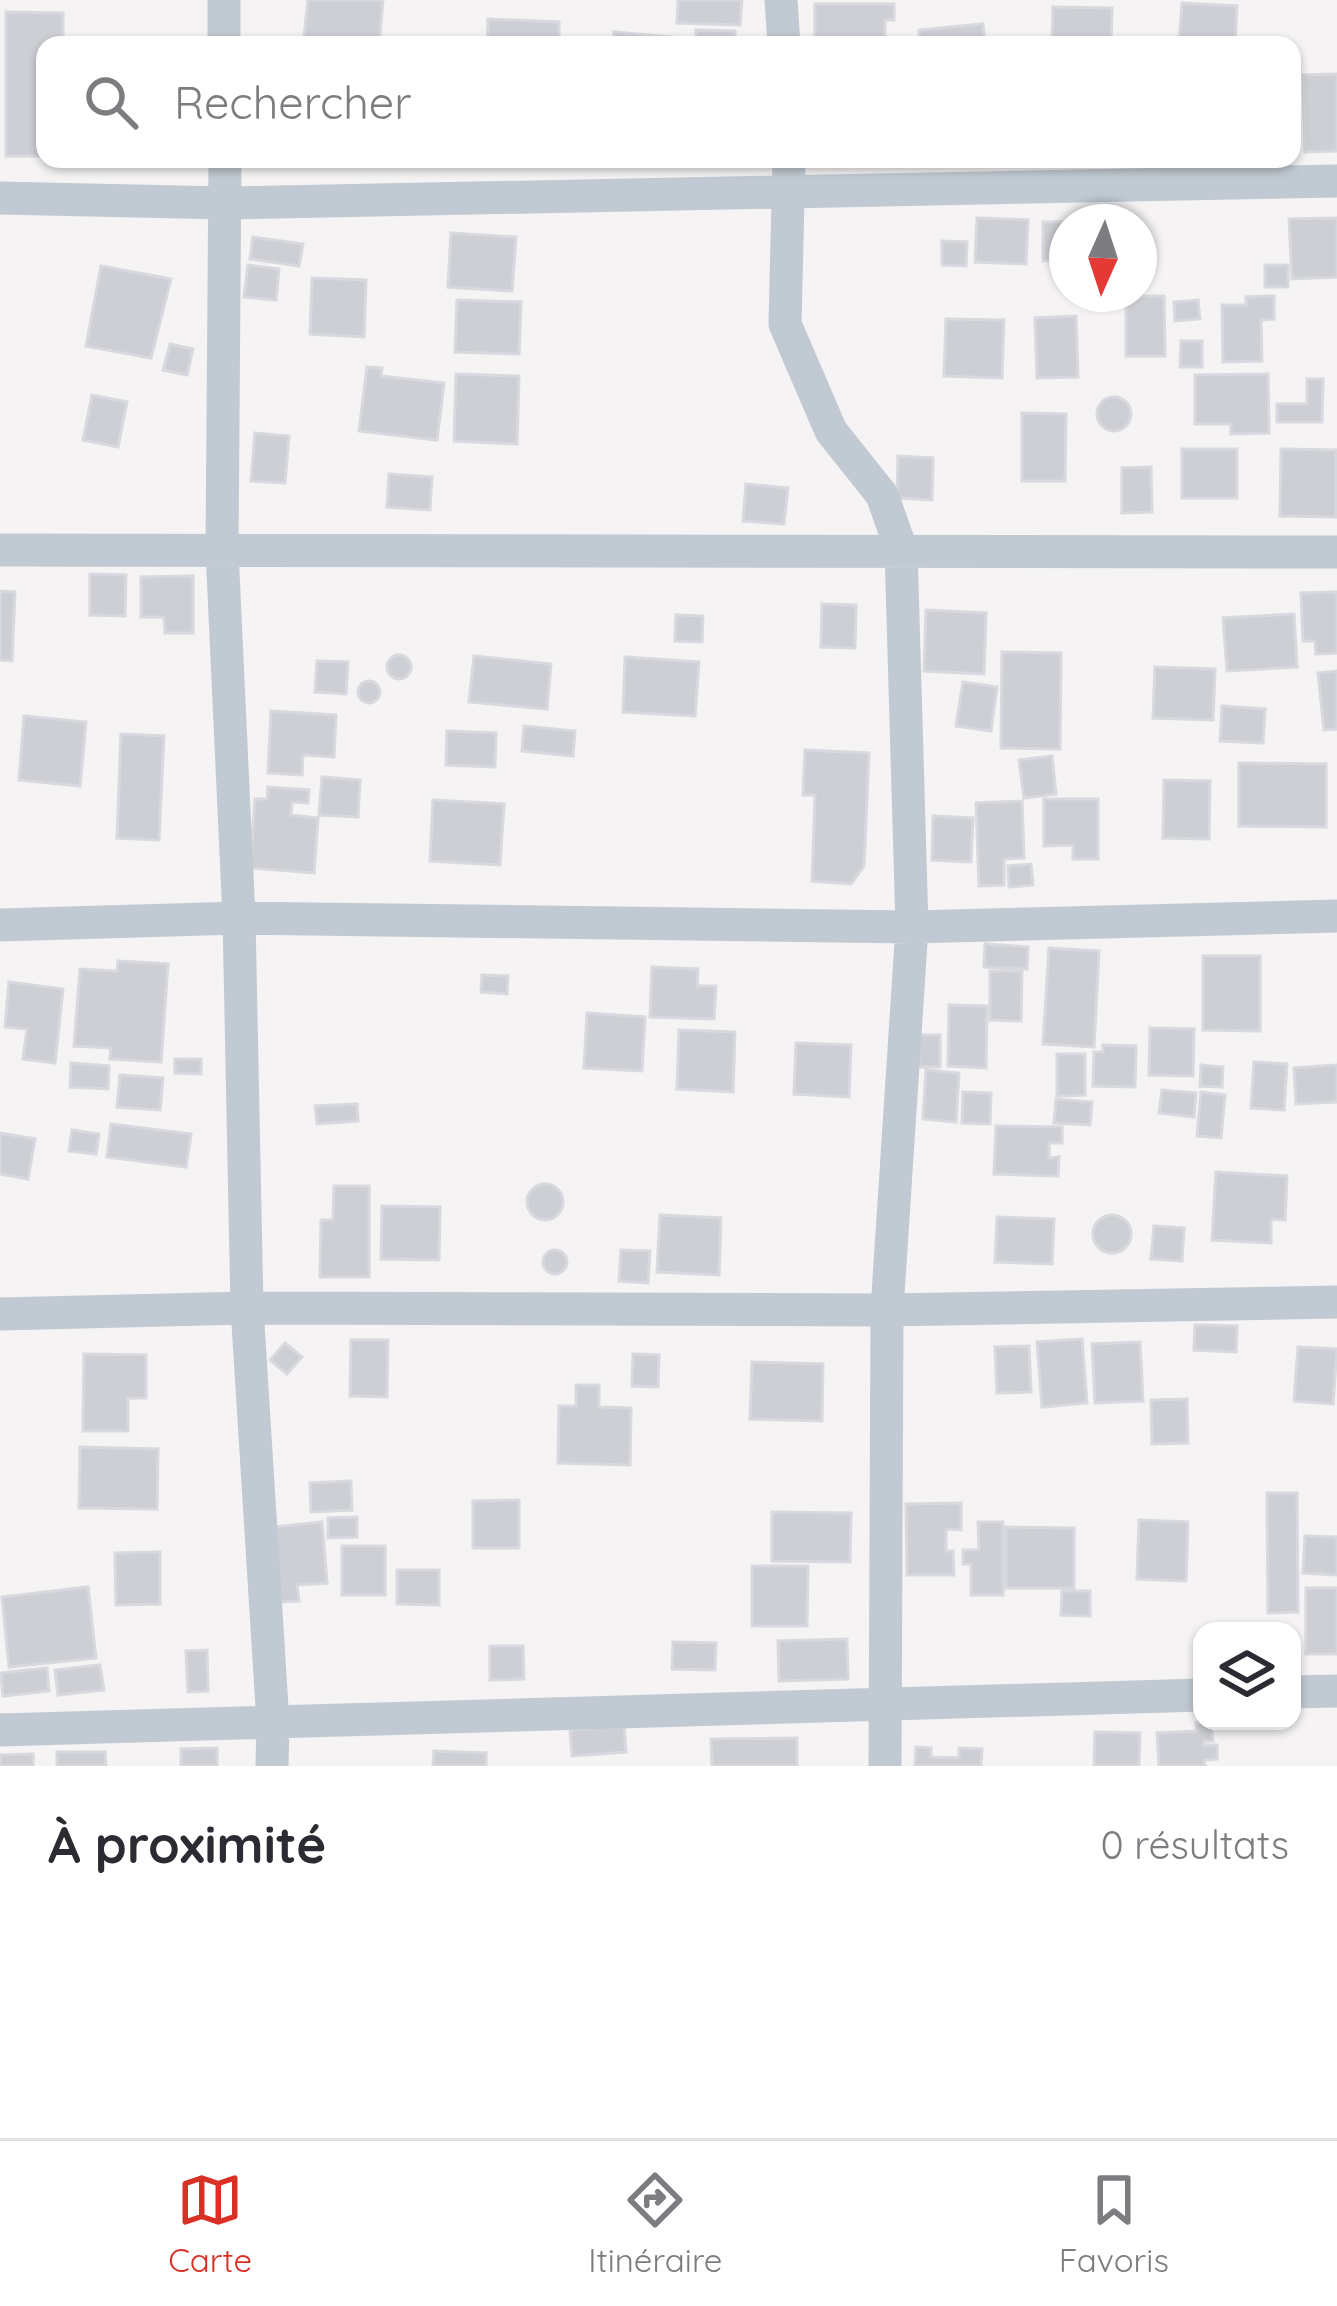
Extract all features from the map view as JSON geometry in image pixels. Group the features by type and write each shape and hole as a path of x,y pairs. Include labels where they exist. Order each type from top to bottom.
{"street":[{"path":"224,0 224,36"},
{"path":"782,0 784,36"},
{"path":"225,168 222,550 239,918 247,1308 272,1766"},
{"path":"790,168 785,324 831,431 882,495 902,550 912,927 887,1310 885,1766"},
{"path":"0,199 225,203 1337,182"},
{"path":"0,550 1337,552"},
{"path":"0,926 239,918 912,927 1337,916"},
{"path":"0,1314 247,1308 887,1310 1337,1302"},
{"path":"1301,1692 1337,1691"},
{"path":"0,1730 1193,1695"}],"building":[{"path":"308,0 383,0 380,36 304,36"},
{"path":"678,0 742,0 740,25 677,23"},
{"path":"1182,3 1237,6 1235,36 1180,36"},
{"path":"815,4 894,4 894,20 885,20 885,36 815,36"},
{"path":"1053,7 1112,8 1111,36 1052,36"},
{"path":"6,12 63,13 63,36 36,36 36,156 6,156"},
{"path":"488,19 559,22 559,36 487,36"},
{"path":"983,24 984,36 919,36 919,30"},
{"path":"696,30 735,31 735,36 696,36"},
{"path":"614,32 660,36 614,36"},
{"path":"1337,74 1337,151 1305,152 1303,75"},
{"path":"977,218 1028,220 1026,264 975,262"},
{"path":"1337,218 1337,277 1292,279 1289,219"},
{"path":"1043,222 1049,222 1049,261 1043,261"},
{"path":"451,233 516,237 512,291 448,287"},
{"path":"253,237 303,244 299,266 250,259"},
{"path":"942,241 967,242 966,266 942,265"},
{"path":"248,265 279,269 276,300 244,297"},
{"path":"1265,265 1288,265 1288,287 1265,287"},
{"path":"101,266 171,279 151,358 86,346"},
{"path":"312,278 366,280 364,337 310,334"},
{"path":"1157,296 1164,296 1165,356 1126,356 1126,312 1157,312"},
{"path":"1274,296 1274,319 1261,320 1262,361 1223,362 1222,305 1246,305 1246,297"},
{"path":"457,300 521,302 519,354 455,352"},
{"path":"1198,300 1200,319 1175,321 1174,302"},
{"path":"1076,316 1078,377 1037,378 1035,318"},
{"path":"946,319 1004,320 1002,378 944,376"},
{"path":"1181,341 1202,341 1202,367 1180,367"},
{"path":"170,344 193,349 187,375 163,370"},
{"path":"367,367 382,368 381,376 444,383 437,440 359,431"},
{"path":"456,374 519,376 517,444 454,441"},
{"path":"1268,374 1269,433 1231,434 1231,424 1195,424 1195,375"},
{"path":"1307,379 1323,379 1322,422 1277,422 1277,404 1307,404"},
{"path":"92,395 127,402 118,447 83,440"},
{"path":"1114,397 1126,402 1131,414 1126,426 1114,431 1102,426 1097,414 1102,402"},
{"path":"1022,413 1066,414 1065,481 1022,481"},
{"path":"255,433 289,436 285,483 251,481"},
{"path":"1182,449 1237,449 1237,498 1182,498"},
{"path":"1281,449 1336,450 1336,517 1280,516"},
{"path":"898,456 933,458 932,500 897,498"},
{"path":"1151,467 1152,512 1122,513 1122,468"},
{"path":"389,474 432,477 430,510 387,507"},
{"path":"746,484 788,488 784,524 743,521"},
{"path":"90,574 126,575 125,616 90,615"},
{"path":"193,576 193,633 165,633 164,617 141,617 141,577"},
{"path":"0,591 15,592 12,661 0,660"},
{"path":"1337,592 1337,653 1316,654 1315,641 1303,641 1301,593"},
{"path":"822,604 856,605 855,648 821,647"},
{"path":"926,610 986,613 984,674 924,671"},
{"path":"1294,614 1297,667 1227,671 1223,618"},
{"path":"676,615 703,616 702,642 675,641"},
{"path":"1002,652 1061,653 1060,749 1001,748"},
{"path":"399,655 408,658 408,676 399,679 390,676 387,667 390,658"},
{"path":"474,656 551,664 547,709 469,702"},
{"path":"625,657 699,662 695,716 623,712"},
{"path":"317,661 348,662 346,694 315,692"},
{"path":"1155,667 1215,669 1213,720 1153,718"},
{"path":"1337,671 1337,729 1324,730 1318,673"},
{"path":"369,681 380,692 369,703 358,692"},
{"path":"963,682 997,687 991,731 956,726"},
{"path":"1222,706 1265,709 1263,743 1220,741"},
{"path":"271,711 336,715 334,757 303,755 302,775 268,773"},
{"path":"24,716 86,722 80,786 19,780"},
{"path":"524,726 575,731 573,756 522,751"},
{"path":"447,731 496,733 495,767 446,765"},
{"path":"121,734 164,736 159,840 117,838"},
{"path":"805,750 869,753 864,866 851,884 812,881 815,795 803,795"},
{"path":"1052,756 1056,794 1024,798 1019,760"},
{"path":"1239,763 1326,764 1326,827 1239,826"},
{"path":"322,777 360,780 358,817 319,815"},
{"path":"1164,780 1210,781 1209,839 1163,838"},
{"path":"268,787 309,790 308,803 292,802 291,815 318,818 314,873 250,868 255,799 267,799"},
{"path":"1044,799 1098,799 1098,859 1073,859 1073,845 1044,846"},
{"path":"433,800 504,804 500,865 430,861"},
{"path":"1022,801 1024,858 1004,859 1004,885 979,886 976,803"},
{"path":"933,816 973,818 971,862 932,860"},
{"path":"1031,864 1033,885 1009,887 1008,866"},
{"path":"985,944 1028,947 1027,969 984,967"},
{"path":"1049,948 1099,951 1094,1047 1043,1044"},
{"path":"1203,956 1260,956 1260,1031 1203,1030"},
{"path":"118,961 168,964 161,1062 110,1059 111,1048 74,1046 80,969 117,971"},
{"path":"652,967 698,969 697,986 716,986 714,1019 650,1017"},
{"path":"990,971 1022,971 1021,1021 990,1020"},
{"path":"482,975 508,976 507,994 481,992"},
{"path":"9,982 63,989 55,1063 23,1059 27,1029 5,1027"},
{"path":"949,1005 987,1006 986,1068 948,1066"},
{"path":"587,1013 645,1017 642,1071 584,1068"},
{"path":"1150,1028 1194,1029 1193,1076 1149,1075"},
{"path":"679,1030 735,1032 733,1092 677,1089"},
{"path":"919,1035 940,1035 940,1067 919,1067"},
{"path":"796,1043 851,1045 849,1097 794,1094"},
{"path":"1103,1045 1136,1046 1135,1087 1093,1086 1094,1052 1103,1052"},
{"path":"1057,1054 1085,1054 1085,1095 1057,1096"},
{"path":"175,1059 201,1059 201,1074 175,1073"},
{"path":"1254,1062 1287,1064 1284,1110 1251,1108"},
{"path":"71,1063 109,1066 108,1089 70,1087"},
{"path":"1201,1065 1223,1067 1222,1087 1200,1086"},
{"path":"1337,1065 1337,1102 1296,1104 1294,1068"},
{"path":"926,1070 959,1073 956,1122 923,1119"},
{"path":"120,1075 163,1078 160,1110 117,1107"},
{"path":"1162,1090 1196,1093 1194,1117 1159,1113"},
{"path":"963,1092 991,1093 990,1124 962,1123"},
{"path":"1201,1092 1225,1095 1221,1138 1197,1136"},
{"path":"1056,1099 1092,1102 1090,1125 1054,1123"},
{"path":"357,1104 358,1121 317,1124 315,1106"},
{"path":"111,1124 191,1134 186,1167 107,1157"},
{"path":"996,1126 1062,1127 1062,1143 1049,1143 1049,1158 1059,1157 1058,1176 994,1174"},
{"path":"72,1130 99,1134 96,1154 69,1151"},
{"path":"0,1133 35,1139 28,1179 0,1174"},
{"path":"1216,1172 1287,1176 1285,1220 1271,1219 1271,1243 1212,1240"},
{"path":"545,1184 558,1189 563,1202 558,1215 545,1220 532,1215 527,1202 532,1189"},
{"path":"334,1186 369,1186 369,1277 320,1277 321,1220 333,1220"},
{"path":"382,1206 440,1207 439,1260 381,1259"},
{"path":"660,1215 721,1218 719,1275 657,1272"},
{"path":"1112,1215 1126,1220 1131,1234 1126,1248 1112,1253 1098,1248 1093,1234 1098,1220"},
{"path":"997,1217 1054,1219 1052,1264 995,1262"},
{"path":"1154,1226 1184,1228 1182,1261 1151,1259"},
{"path":"550,1250 560,1250 567,1262 560,1274 550,1274 543,1267 543,1257"},
{"path":"621,1250 650,1251 648,1283 619,1281"},
{"path":"1195,1325 1237,1326 1236,1352 1194,1350"},
{"path":"1082,1339 1087,1403 1042,1407 1037,1342"},
{"path":"351,1340 388,1340 387,1397 350,1396"},
{"path":"1140,1342 1143,1401 1095,1403 1092,1344"},
{"path":"285,1343 302,1357 287,1374 270,1360"},
{"path":"1029,1346 1031,1392 997,1393 995,1347"},
{"path":"1298,1347 1337,1349 1333,1404 1294,1401"},
{"path":"84,1354 146,1355 146,1398 128,1398 128,1431 83,1431"},
{"path":"633,1354 659,1355 658,1387 632,1386"},
{"path":"752,1362 823,1364 822,1421 750,1419"},
{"path":"576,1385 599,1385 599,1407 631,1408 630,1465 558,1463 559,1406 576,1406"},
{"path":"1187,1399 1188,1443 1152,1444 1151,1400"},
{"path":"80,1447 158,1449 157,1509 79,1508"},
{"path":"351,1481 352,1510 311,1512 310,1483"},
{"path":"1267,1493 1297,1493 1298,1612 1268,1613"},
{"path":"519,1500 519,1548 473,1548 473,1501"},
{"path":"961,1503 961,1530 946,1529 946,1551 953,1551 954,1575 907,1575 906,1504"},
{"path":"772,1512 851,1513 850,1562 772,1561"},
{"path":"357,1517 357,1537 328,1538 328,1518"},
{"path":"1139,1520 1188,1522 1186,1581 1137,1579"},
{"path":"322,1522 327,1583 297,1585 299,1601 280,1602 274,1527"},
{"path":"978,1522 1003,1522 1003,1595 971,1595 971,1564 963,1564 963,1550 979,1550"},
{"path":"1006,1527 1074,1528 1074,1588 1006,1588"},
{"path":"1305,1536 1337,1537 1337,1575 1303,1573"},
{"path":"342,1546 385,1546 385,1595 342,1595"},
{"path":"160,1552 160,1604 116,1605 115,1553"},
{"path":"752,1566 808,1566 807,1626 752,1626"},
{"path":"397,1570 439,1570 439,1605 397,1604"},
{"path":"88,1587 96,1658 9,1667 2,1597"},
{"path":"1306,1588 1337,1588 1337,1654 1306,1654"},
{"path":"1062,1591 1090,1591 1090,1616 1061,1615"},
{"path":"847,1639 848,1679 779,1681 778,1641"},
{"path":"673,1642 716,1643 715,1670 672,1669"},
{"path":"490,1646 523,1646 524,1679 490,1680"},
{"path":"207,1650 208,1691 188,1692 186,1651"},
{"path":"100,1665 104,1690 58,1695 55,1670"},
{"path":"47,1668 49,1691 3,1696 1,1673"},
{"path":"624,1726 626,1752 572,1756 570,1730"},
{"path":"1212,1730 1213,1741 1203,1745 1217,1745 1217,1759 1204,1760 1205,1766 1159,1766 1157,1733"},
{"path":"1095,1732 1140,1733 1139,1766 1094,1766"},
{"path":"797,1738 797,1766 712,1766 711,1739"},
{"path":"916,1747 931,1748 931,1757 959,1758 959,1748 982,1749 981,1766 915,1766"},
{"path":"217,1748 217,1766 181,1766 181,1749"},
{"path":"434,1751 486,1753 486,1766 433,1766"},
{"path":"57,1752 105,1752 106,1766 57,1766"},
{"path":"33,1754 33,1766 0,1766 0,1755"}]}
